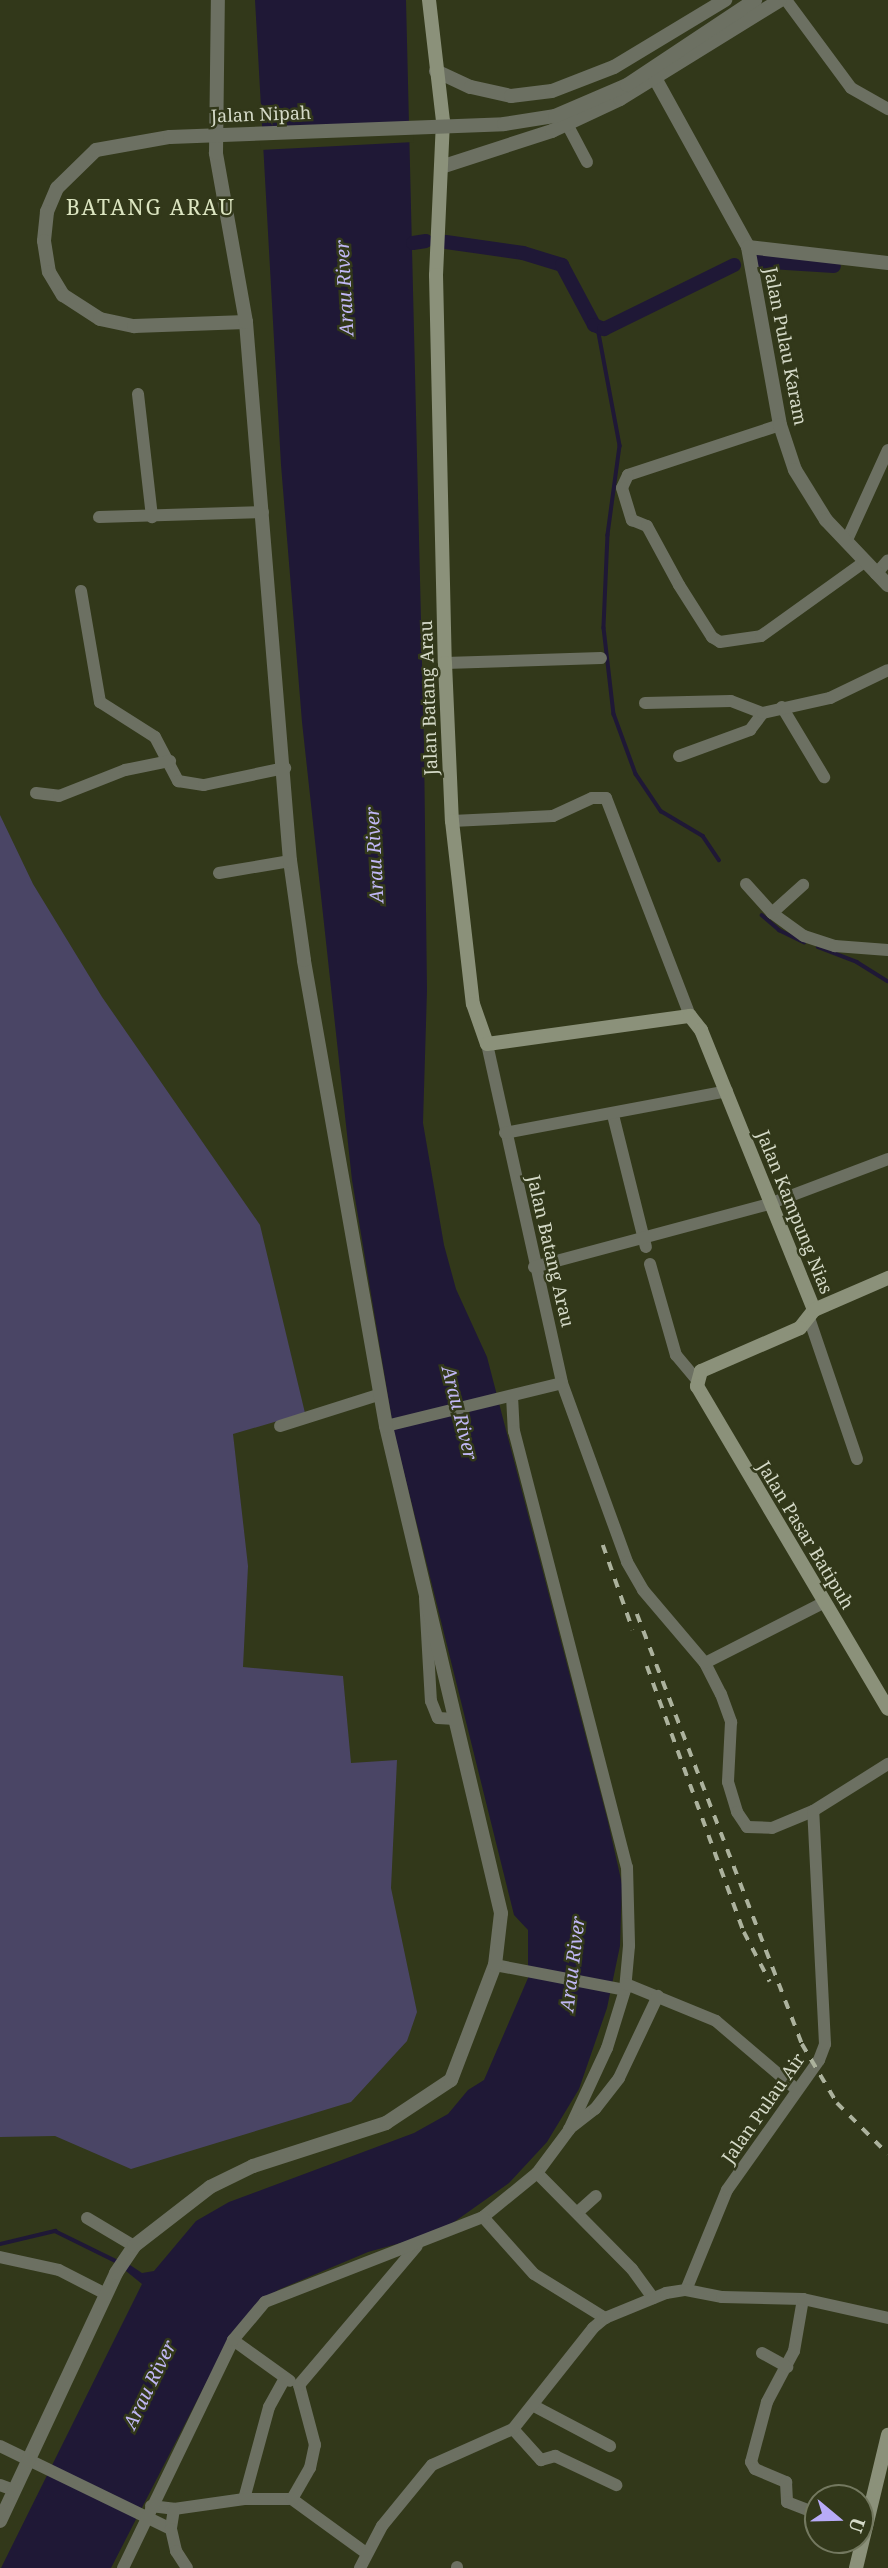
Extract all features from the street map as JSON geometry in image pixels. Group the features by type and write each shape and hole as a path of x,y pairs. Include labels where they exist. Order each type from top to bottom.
{"main road":[{"name":"Jalan Batang Arau","path":"429,0 443,121 436,275 444,663 452,821 472,1004 487,1044"},
{"path":"487,1044 690,1016"},
{"name":"Jalan Kampung Nias","path":"690,1016 701,1030 727,1091 811,1314 888,1278"},
{"path":"696,1379 708,1367 800,1328 811,1314"},
{"name":"Jalan Pasar Batipuh","path":"696,1379 702,1396 823,1604 888,1709"},
{"path":"874,2487 888,2435"}],"street":[{"path":"0,2521 7,2487 32,2464 106,2294 132,2250 221,2182 253,2166 386,2123 429,2098 459,2070 498,1966 500,1903 381,1394 326,1094 290,861 285,768 246,322 216,153 218,0"},
{"path":"436,72 471,87 511,96 552,91 614,67 725,0"},
{"name":"Jalan Nipah","path":"246,322 134,326 100,319 63,295 50,272 44,241 47,212 57,188 96,150 143,139 503,124 555,116 627,85 755,0"},
{"path":"441,167 567,124 656,80 780,0"},
{"path":"786,0 851,88 888,109"},
{"name":"Jalan Pulau Karam","path":"656,80 748,247 780,425 795,470 846,542 863,563 888,586"},
{"path":"567,124 587,162"},
{"name":"Jalan Pulau Karam","path":"748,247 888,262"},
{"path":"138,394 152,517"},
{"path":"780,425 628,475 622,488 632,520 647,526 679,585 712,637 720,642 761,636 863,563"},
{"path":"846,542 888,450"},
{"path":"99,517 152,517 179,512 263,512"},
{"path":"876,574 888,560"},
{"path":"82,591 100,702 107,711 149,731 170,761 178,781 192,786 285,768"},
{"path":"444,663 601,658"},
{"path":"679,755 750,730 763,713 830,698 888,670"},
{"path":"645,703 731,701 763,713"},
{"path":"782,707 824,777"},
{"path":"36,793 59,796 125,770 170,761"},
{"path":"452,821 553,816 592,798 606,798 690,1016"},
{"path":"219,873 290,861"},
{"path":"746,884 772,913 794,931 822,943 888,950"},
{"path":"772,913 803,885"},
{"name":"Jalan Batang Arau","path":"487,1044 534,1267 562,1383 627,1562 643,1590 705,1663 731,1722 728,1782 742,1822 761,1830 813,1811 888,1764"},
{"path":"505,1133 613,1115 727,1091"},
{"path":"613,1115 644,1243"},
{"path":"534,1267 644,1243 769,1204 888,1159"},
{"path":"650,1264 676,1355 696,1379"},
{"path":"811,1314 857,1459"},
{"path":"388,1425 562,1383"},
{"path":"279,1426 381,1394"},
{"path":"123,2568 147,2513 233,2340 253,2314 276,2295 417,2245 483,2217 537,2172 569,2130 607,2048 623,1988 626,1867 514,1431 509,1397"},
{"path":"705,1663 823,1604"},
{"name":"Jalan Pulau Air","path":"686,2290 727,2190 819,2060 826,2035 813,1811"},
{"path":"498,1966 658,1996 716,2021 797,2090"},
{"path":"569,2130 595,2109 619,2078 658,1996"},
{"path":"537,2172 578,2212 600,2241 639,2276 653,2298"},
{"path":"578,2212 596,2196"},
{"path":"483,2217 534,2274 605,2318"},
{"path":"87,2218 132,2250"},
{"path":"299,2385 417,2245"},
{"path":"0,2257 60,2270 106,2294"},
{"path":"360,2568 382,2526 432,2465 513,2429 534,2406 593,2328 605,2318 653,2298 686,2290 722,2297 803,2299 888,2318"},
{"path":"803,2299 796,2344 764,2409 751,2467 786,2482 787,2502 804,2509"},
{"path":"233,2340 285,2378 299,2385 315,2445 310,2468 292,2499"},
{"path":"762,2353 787,2367"},
{"path":"244,2499 269,2407 285,2378"},
{"path":"534,2406 610,2446"},
{"path":"513,2429 541,2460 555,2456 616,2485"},
{"path":"0,2446 32,2464 147,2513 171,2529"},
{"path":"147,2513 244,2499 292,2499 366,2553"},
{"path":"174,2509 171,2529 176,2551 187,2568"}],"shaded area":[{"path":"0,815 33,884 102,997 260,1225 305,1413 233,1434 248,1566 243,1667 343,1676 351,1763 397,1760 391,1888 417,2012 407,2041 351,2102 131,2169 55,2136 0,2137"}],"water":[{"name":"Arau River","path":"255,0 406,0 424,745 427,990 423,1123 444,1245 456,1289 487,1357 608,1822 622,1884 620,1946 607,2008 579,2089 547,2142 509,2183 440,2232 368,2252 278,2290 257,2305 227,2342 111,2568 1,2568 142,2284 121,2267 127,2263 142,2273 154,2271 196,2221 229,2202 414,2133 448,2114 468,2090 484,2080 528,1978 528,1930 514,1915 394,1432 352,1180 302,722 281,465"}],"pier":[{"path":"413,122 414,142 260,150 259,130"}],"waterway":[{"path":"413,243 426,241"},
{"path":"446,242 523,253 562,265 594,325 604,329 734,265"},
{"path":"755,261 834,266"},
{"path":"598,328 620,446 608,535 604,628 614,714 636,774 661,811 703,836 719,860"},
{"path":"762,915 779,930 804,942"},
{"path":"818,947 857,962 888,981"},
{"path":"0,2244 55,2231 118,2262"}],"railway":[{"path":"603,1545 633,1630"},
{"path":"637,1614 802,2044 837,2103 888,2154"},
{"path":"647,1666 744,1932 770,1982"}],"district":[{"name":"BATANG ARAU","path":"151,207"}]}
